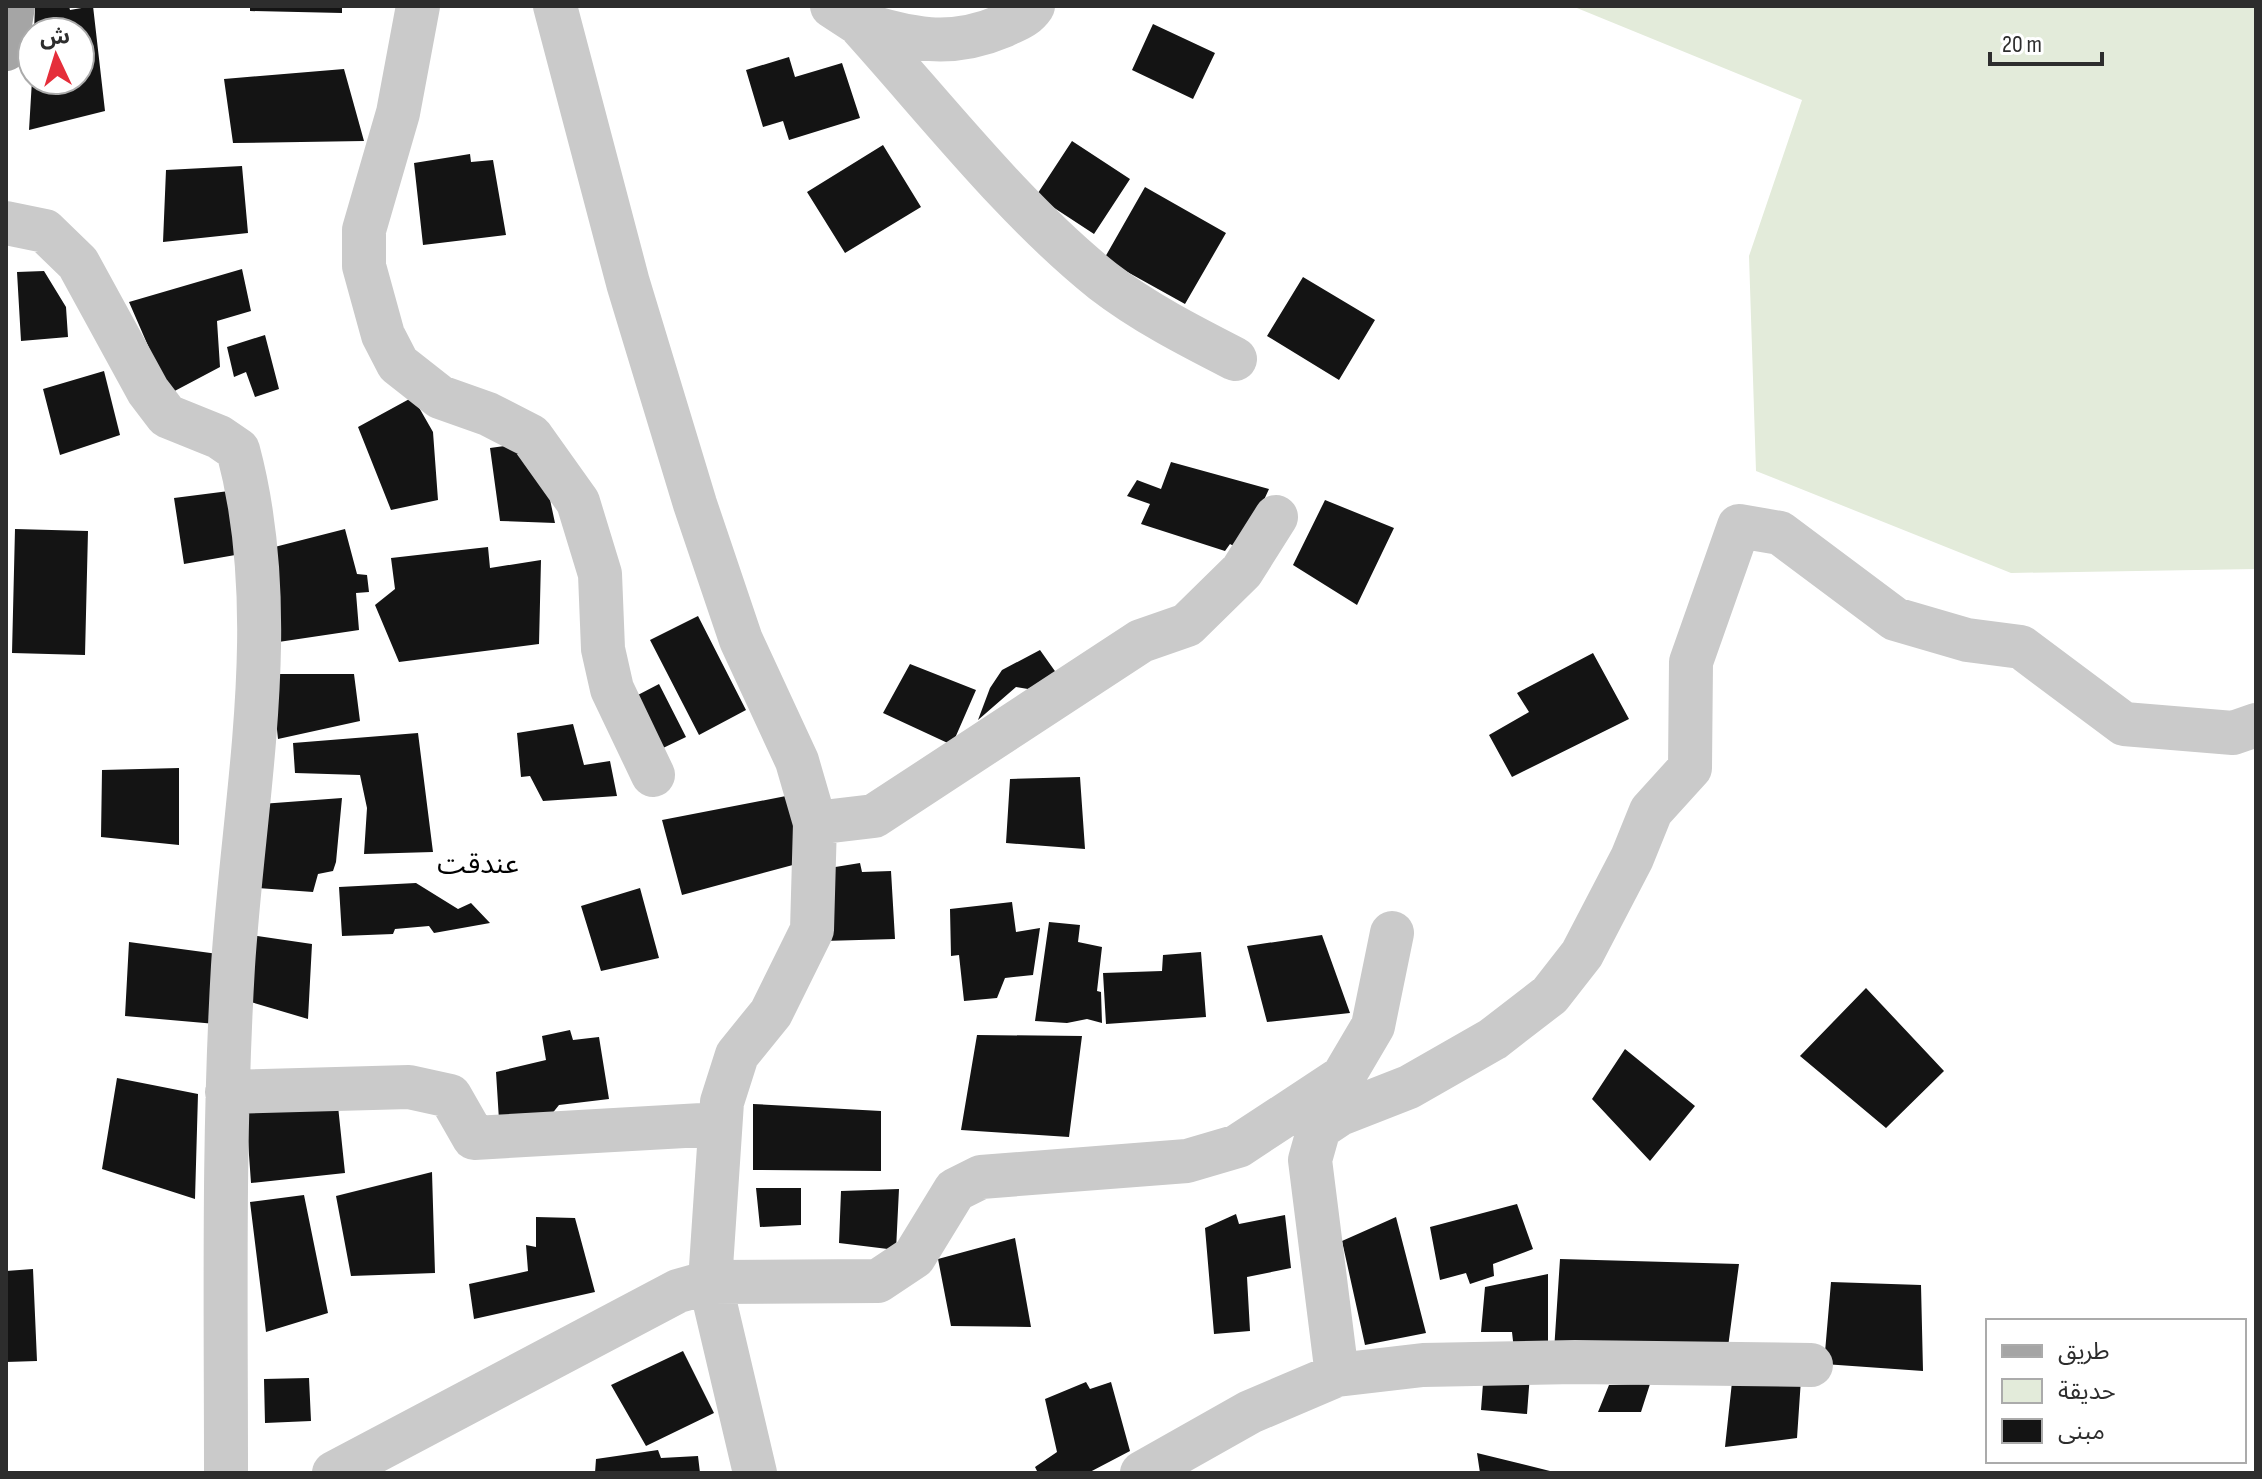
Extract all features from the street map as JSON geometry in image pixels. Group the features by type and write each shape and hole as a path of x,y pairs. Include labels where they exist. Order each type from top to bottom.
{"main road":[{"path":"6,49 13,6"}],"street":[{"path":"418,6 398,113 364,230 364,266 383,335 398,364 440,397 488,414 531,436 578,502 600,574 603,649 612,689 653,775"},
{"path":"555,6 628,283 695,504 741,640 797,761 815,823 812,930 771,1013 737,1055 722,1102 710,1282 755,1473"},
{"path":"845,14 914,40 973,39 1027,16 1033,6"},
{"path":"845,14 1040,224 1104,282 1185,333 1235,359"},
{"path":"6,223 45,231 78,263 148,391 167,416 219,437 238,450 252,503 260,643 251,782 233,965 227,1092 226,1473"},
{"path":"815,823 874,816 1141,641 1187,625 1242,571 1276,517"},
{"path":"1337,1375 1310,1160 1319,1128 1340,1114 1409,1087 1493,1039 1550,995 1582,954 1632,858 1651,811 1690,768 1691,662 1730,544 1739,526 1780,533 1895,619 1967,640 2021,647 2124,724 2233,733 2256,725"},
{"path":"334,1473 678,1291 710,1282 878,1281 914,1257 955,1190 981,1177 1187,1161 1238,1146 1343,1077 1373,1026 1392,933"},
{"path":"227,1092 409,1087 450,1096 474,1138 720,1124"},
{"path":"1142,1473 1250,1412 1337,1375 1423,1365 1575,1362 1811,1365"}],"green space":[{"path":"1572,6 2256,6 2256,569 2011,573 1756,471 1749,256 1802,100"}],"building":[{"path":"35,6 69,6 70,10 93,6 94,16 35,16"},
{"path":"250,6 342,6 342,13 250,11"},
{"path":"1153,24 1215,53 1193,99 1132,70"},
{"path":"96,32 105,111 29,130 31,96 96,96"},
{"path":"789,57 795,77 842,63 860,118 789,140 783,121 763,127 746,70"},
{"path":"344,69 364,141 233,143 224,79"},
{"path":"1072,141 1130,179 1094,234 1036,196"},
{"path":"883,145 921,207 845,253 807,192"},
{"path":"470,154 471,162 493,160 506,235 423,245 414,163"},
{"path":"242,166 248,233 163,242 166,170"},
{"path":"1145,187 1226,233 1185,304 1104,259"},
{"path":"242,269 251,311 217,321 220,367 169,394 129,302"},
{"path":"44,271 66,307 68,337 21,341 17,272"},
{"path":"1303,277 1375,320 1339,380 1267,336"},
{"path":"265,335 279,389 255,397 246,372 234,377 227,347"},
{"path":"104,371 120,435 60,455 43,389"},
{"path":"413,397 433,432 438,500 391,510 358,427"},
{"path":"526,443 545,476 555,523 500,521 490,448"},
{"path":"1171,462 1269,489 1241,550 1230,544 1225,551 1141,524 1150,504 1127,496 1137,480 1161,489"},
{"path":"229,491 241,554 184,564 174,498"},
{"path":"1325,500 1394,528 1357,605 1293,565"},
{"path":"15,529 88,531 85,655 12,653"},
{"path":"345,529 357,574 367,575 369,592 356,593 359,630 265,644 259,551"},
{"path":"488,547 490,568 541,560 539,644 399,662 375,605 395,589 391,558"},
{"path":"698,616 746,710 699,735 650,640"},
{"path":"1040,650 1057,674 1028,689 1016,687 978,720 990,688 1002,670"},
{"path":"1593,653 1629,719 1512,777 1489,735 1529,712 1517,693"},
{"path":"910,664 976,690 952,745 883,713"},
{"path":"271,674 354,674 360,721 278,739"},
{"path":"659,684 686,737 661,749 634,697"},
{"path":"573,724 584,765 610,761 617,796 543,801 530,776 521,777 517,733"},
{"path":"418,733 433,852 364,854 367,808 360,775 295,773 293,743"},
{"path":"179,768 179,845 101,837 102,770"},
{"path":"1080,777 1085,849 1006,843 1010,779"},
{"path":"786,796 804,862 682,895 662,820"},
{"path":"342,798 336,862 333,871 318,874 313,892 245,887 261,804"},
{"path":"860,863 862,872 891,871 895,939 823,941 823,869"},
{"path":"416,883 458,909 471,903 490,923 434,933 429,926 395,929 393,934 342,936 339,887"},
{"path":"640,888 659,958 601,971 581,906"},
{"path":"1012,902 1016,932 1040,928 1033,975 1005,978 997,998 964,1001 959,955 951,956 950,909"},
{"path":"1049,922 1080,925 1078,942 1102,947 1097,991 1101,992 1102,1023 1087,1019 1067,1023 1035,1021"},
{"path":"243,934 312,944 308,1019 244,1000"},
{"path":"1322,935 1350,1013 1267,1022 1247,946"},
{"path":"129,942 218,954 216,1024 125,1016"},
{"path":"1201,952 1206,1017 1106,1024 1103,973 1162,971 1163,955"},
{"path":"1866,988 1944,1071 1886,1128 1800,1056"},
{"path":"570,1030 573,1040 599,1037 609,1099 559,1105 547,1120 499,1120 496,1072 546,1060 542,1036"},
{"path":"977,1035 1082,1036 1069,1137 961,1130"},
{"path":"1625,1049 1695,1106 1650,1161 1592,1099"},
{"path":"117,1078 198,1094 195,1199 102,1169"},
{"path":"753,1104 881,1111 881,1171 753,1170"},
{"path":"338,1106 345,1173 251,1183 246,1113"},
{"path":"432,1172 435,1273 351,1276 336,1196"},
{"path":"756,1188 801,1188 801,1225 760,1227"},
{"path":"899,1189 896,1250 839,1243 841,1191"},
{"path":"304,1195 328,1313 266,1332 250,1202"},
{"path":"1517,1204 1533,1249 1493,1264 1494,1276 1470,1284 1466,1273 1440,1280 1430,1227"},
{"path":"1236,1214 1239,1224 1285,1215 1291,1268 1247,1277 1250,1331 1214,1334 1205,1228"},
{"path":"536,1217 575,1218 595,1292 474,1319 469,1284 528,1271 526,1245 536,1247"},
{"path":"1396,1217 1426,1333 1365,1345 1342,1241"},
{"path":"1015,1238 1031,1327 951,1326 938,1259"},
{"path":"1560,1259 1739,1264 1728,1347 1554,1351"},
{"path":"33,1269 37,1361 6,1362 6,1271"},
{"path":"1548,1274 1548,1349 1514,1350 1512,1332 1481,1332 1485,1287"},
{"path":"1831,1282 1921,1285 1923,1371 1824,1364"},
{"path":"683,1351 714,1413 646,1446 611,1385"},
{"path":"1484,1370 1530,1374 1527,1414 1481,1410"},
{"path":"309,1378 311,1421 265,1423 264,1379"},
{"path":"1801,1379 1797,1438 1725,1447 1732,1382"},
{"path":"1086,1382 1090,1389 1111,1382 1130,1451 1088,1473 1038,1473 1035,1467 1057,1452 1045,1399"},
{"path":"1650,1384 1641,1412 1598,1412 1609,1385"},
{"path":"658,1450 661,1458 698,1456 700,1473 595,1473 596,1459"},
{"path":"1477,1453 1554,1472 1554,1473 1480,1473"}],"district":[{"name":"عندقت","path":"478,863"}]}
